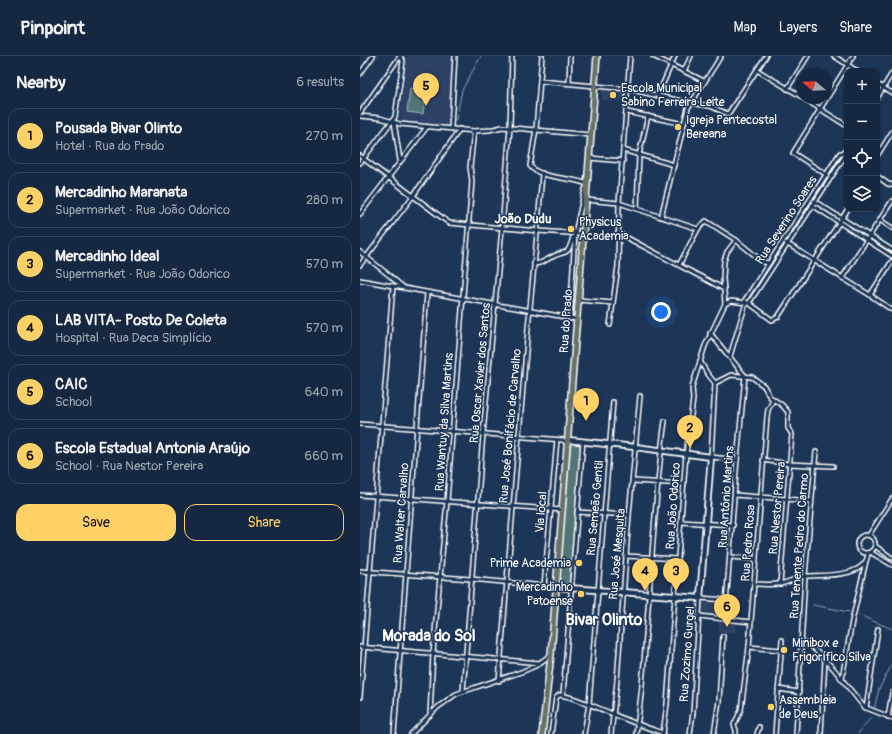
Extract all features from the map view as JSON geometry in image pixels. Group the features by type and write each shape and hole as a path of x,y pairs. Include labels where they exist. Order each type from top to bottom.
{"main road":[{"name":"Rua do Prado","path":"542,734 551,655 563,510 576,319 597,56"}],"street":[{"path":"360,74 373,56"},
{"path":"360,164 392,122 395,117 403,61 400,56 360,114 392,122 427,127 474,131 510,127 591,135"},
{"path":"451,128 455,56"},
{"name":"Rua Oscar Xavier dos Santos","path":"463,691 483,434 510,127 512,56"},
{"path":"534,264 543,264 552,257 568,252 575,233 587,183 542,173 533,170 530,166 536,129 542,56"},
{"path":"569,83 570,56"},
{"path":"610,325 618,266 619,203 630,56"},
{"path":"653,56 658,57 704,81"},
{"path":"658,95 676,56"},
{"path":"684,71 692,56"},
{"path":"661,217 690,103 721,56"},
{"path":"540,81 628,89 710,106 728,114 766,56"},
{"path":"788,88 808,56"},
{"path":"834,56 852,68"},
{"path":"830,178 793,153 853,56"},
{"path":"757,70 796,94"},
{"path":"880,93 892,73"},
{"path":"880,86 892,93"},
{"path":"812,104 844,124"},
{"path":"626,112 684,124"},
{"path":"637,209 639,155 648,116"},
{"path":"392,122 400,160"},
{"path":"360,214 400,160 427,127"},
{"path":"360,265 413,196 460,129"},
{"name":"Rua Wantuy da Silva Martins","path":"430,715 433,653 447,501 472,181 470,167 474,131"},
{"path":"880,151 892,132"},
{"path":"623,150 674,165"},
{"name":"Rua Severino Soares","path":"747,302 769,263 840,153 844,154"},
{"path":"360,156 449,223 538,232 583,234"},
{"name":"Rua Severino Soares","path":"747,302 775,263 844,156"},
{"path":"589,158 623,160"},
{"name":"Rua José Bonifácio de Carvalho","path":"499,681 518,437 529,311 538,232 542,173"},
{"path":"880,178 892,185"},
{"path":"811,199 892,250"},
{"path":"586,200 619,203 698,230"},
{"path":"842,278 892,201"},
{"path":"808,203 892,256"},
{"path":"736,240 727,252 724,261 723,278 725,304 731,301 747,302 772,320 778,317 846,212"},
{"path":"880,220 892,228"},
{"path":"679,265 698,230 706,221 736,240 763,262 775,263"},
{"path":"570,319 575,233"},
{"path":"618,233 724,289"},
{"path":"783,242 892,310"},
{"path":"360,252 404,288"},
{"path":"870,295 892,261"},
{"path":"360,280 576,319"},
{"path":"360,697 362,647 377,496 393,286"},
{"name":"Rua Walter Carvalho","path":"394,734 399,651 427,293"},
{"path":"578,300 613,303"},
{"path":"730,356 747,302"},
{"name":"Rua João Odorico","path":"663,734 667,704 686,454 693,399 692,387 710,333 725,304"},
{"path":"710,333 745,376"},
{"path":"700,360 707,373 715,383 731,375 745,376"},
{"name":"Rua Nestor Pereira","path":"745,376 752,377 764,386 770,397 782,405 788,412 788,428 792,434 780,584"},
{"name":"Rua Antônio Martins","path":"725,618 745,376"},
{"name":"Rua Zozimo Gurgel","path":"690,734 693,713 700,598 707,522 715,383"},
{"name":"Rua José Mesquita","path":"611,734 640,396"},
{"name":"Rua Pedro Rosa","path":"736,734 735,723 740,714 742,704 749,648 768,410 773,400"},
{"name":"Rua Semeão Gentil","path":"584,734 589,704 613,402"},
{"path":"636,734 661,450 665,421"},
{"path":"360,424 583,441 737,460"},
{"name":"Via local","path":"544,586 557,440"},
{"path":"563,695 583,441"},
{"name":"Rua Tenente Pedro do Carmo","path":"796,734 805,576 816,452"},
{"path":"763,460 789,464 833,466"},
{"path":"633,481 684,484"},
{"path":"360,495 563,510"},
{"path":"735,495 811,501"},
{"path":"869,535 892,498"},
{"path":"577,512 629,515"},
{"path":"681,522 707,522 733,525"},
{"path":"869,535 873,538 875,546 892,558"},
{"path":"869,535 861,536 857,540 856,545 860,552 869,553 892,565"},
{"path":"842,679 852,620 869,553 875,546"},
{"path":"626,556 678,559"},
{"path":"730,557 756,559"},
{"path":"754,584 780,584 805,576 848,573 860,567 867,560"},
{"path":"360,571 440,576 544,586 726,600"},
{"path":"699,616 751,622"},
{"path":"866,708 878,629"},
{"path":"714,734 719,701 723,636"},
{"path":"775,734 782,640"},
{"path":"802,642 810,645 825,660 842,679 861,705 866,708 890,717 892,693"},
{"path":"362,647 540,663"},
{"path":"749,648 781,650"},
{"path":"411,734 446,700 463,691 499,681 531,668 551,655"},
{"path":"821,734 825,660"},
{"path":"778,689 799,692"},
{"path":"551,734 556,698 563,695 663,734"},
{"path":"798,712 822,714"},
{"path":"757,734 759,727"}],"shaded area":[{"path":"407,56 454,56 450,125 399,122"},
{"name":"Escola Municipal Sabino Ferreira Leite","path":"602,88 624,90 623,101 602,100"},
{"path":"703,602 724,604 723,617 701,615"},
{"path":"719,620 736,621 735,633 718,632"}],"green space":[{"path":"410,88 426,91 423,114 407,112"},
{"path":"571,443 581,444 569,585 559,585"}],"waterway":[{"path":"456,120 462,90 481,56"},
{"path":"813,605 849,612"},
{"path":"859,615 892,629"},
{"path":"874,709 879,689 892,664"},
{"path":"858,734 871,717"}],"place":[{"name":"Escola Municipal Sabino Ferreira Leite","path":"613,95"},
{"name":"CAIC","path":"426,106"},
{"name":"Igreja Pentecostal Bereana","path":"678,127"},
{"name":"Physicus Academia","path":"571,229"},
{"name":"Pousada Bivar Olinto","path":"586,421"},
{"name":"Mercadinho Maranata","path":"690,448"},
{"name":"Prime Academia","path":"579,563"},
{"name":"LAB VITA- Posto De Coleta","path":"645,591"},
{"name":"Mercadinho Ideal","path":"676,591"},
{"name":"Mercadinho Patoense","path":"581,594"},
{"name":"Escola Estadual Antonia Araújo","path":"727,627"},
{"name":"Minibox e Frigorífico Silva","path":"784,650"},
{"name":"Assembleia de Deus","path":"771,707"}],"district":[{"name":"João Dudu","path":"523,218"},
{"name":"Bivar Olinto","path":"604,619"},
{"name":"Morada do Sol","path":"429,635"}]}
